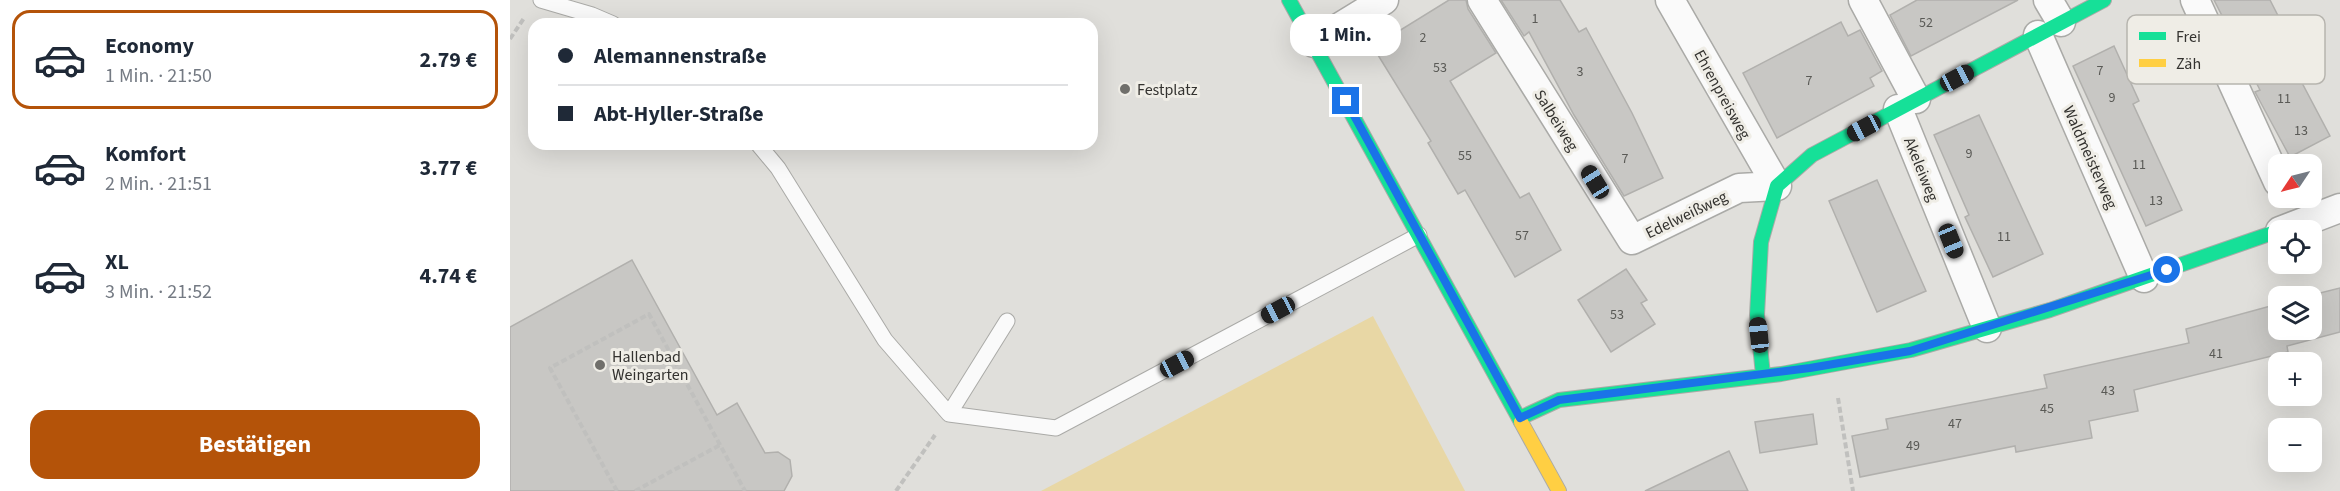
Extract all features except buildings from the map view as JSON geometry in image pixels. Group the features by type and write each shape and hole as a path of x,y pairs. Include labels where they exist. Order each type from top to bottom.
{"street":[{"path":"1289,0 1559,491"},
{"path":"1314,43 1384,0"},
{"name":"Salbeiweg","path":"1482,0 1632,240"},
{"name":"Ehrenpreisweg","path":"1670,0 1777,186"},
{"name":"Akeleiweg","path":"1863,0 1907,104 1987,328"},
{"path":"1763,375 1757,315 1761,242 1777,186 1812,155 1907,104 2049,19 2104,0"},
{"path":"2195,0 2202,15"},
{"name":"Waldmeisterweg","path":"2049,19 2144,278"},
{"path":"2233,84 2268,161"},
{"name":"Edelweißweg","path":"1632,240 1739,188 1777,186"},
{"path":"2309,220 2340,208"},
{"path":"1520,418 1559,400 1763,375 1910,351 2144,278 2268,235"}],"lane":[{"path":"541,0 599,18"},
{"path":"763,150 778,168 885,340 949,414 1056,428 1419,235"},
{"path":"949,414 1007,321"}],"path":[{"path":"617,491 550,368 649,314 745,491"},
{"path":"1834,365 1853,491"},
{"path":"896,491 949,414"},
{"path":"635,491 720,445"}],"shaded area":[{"path":"1373,316 1465,491 1041,491"}],"traffic: fast":[{"path":"1289,0 1521,422"},
{"path":"1763,375 1757,315 1761,242 1777,186 1812,155 2104,0"},
{"path":"1520,418 1559,400 1781,374 1911,350 2050,310 2268,234"}],"traffic: slow":[{"path":"1521,422 1559,491"}],"place":[{"name":"Festplatz","path":"1125,89"},
{"name":"Hallenbad Weingarten","path":"600,365"}],"route":[{"path":"1346,101 1520,418 1559,400 1834,365 1910,351 2167,270"}]}
